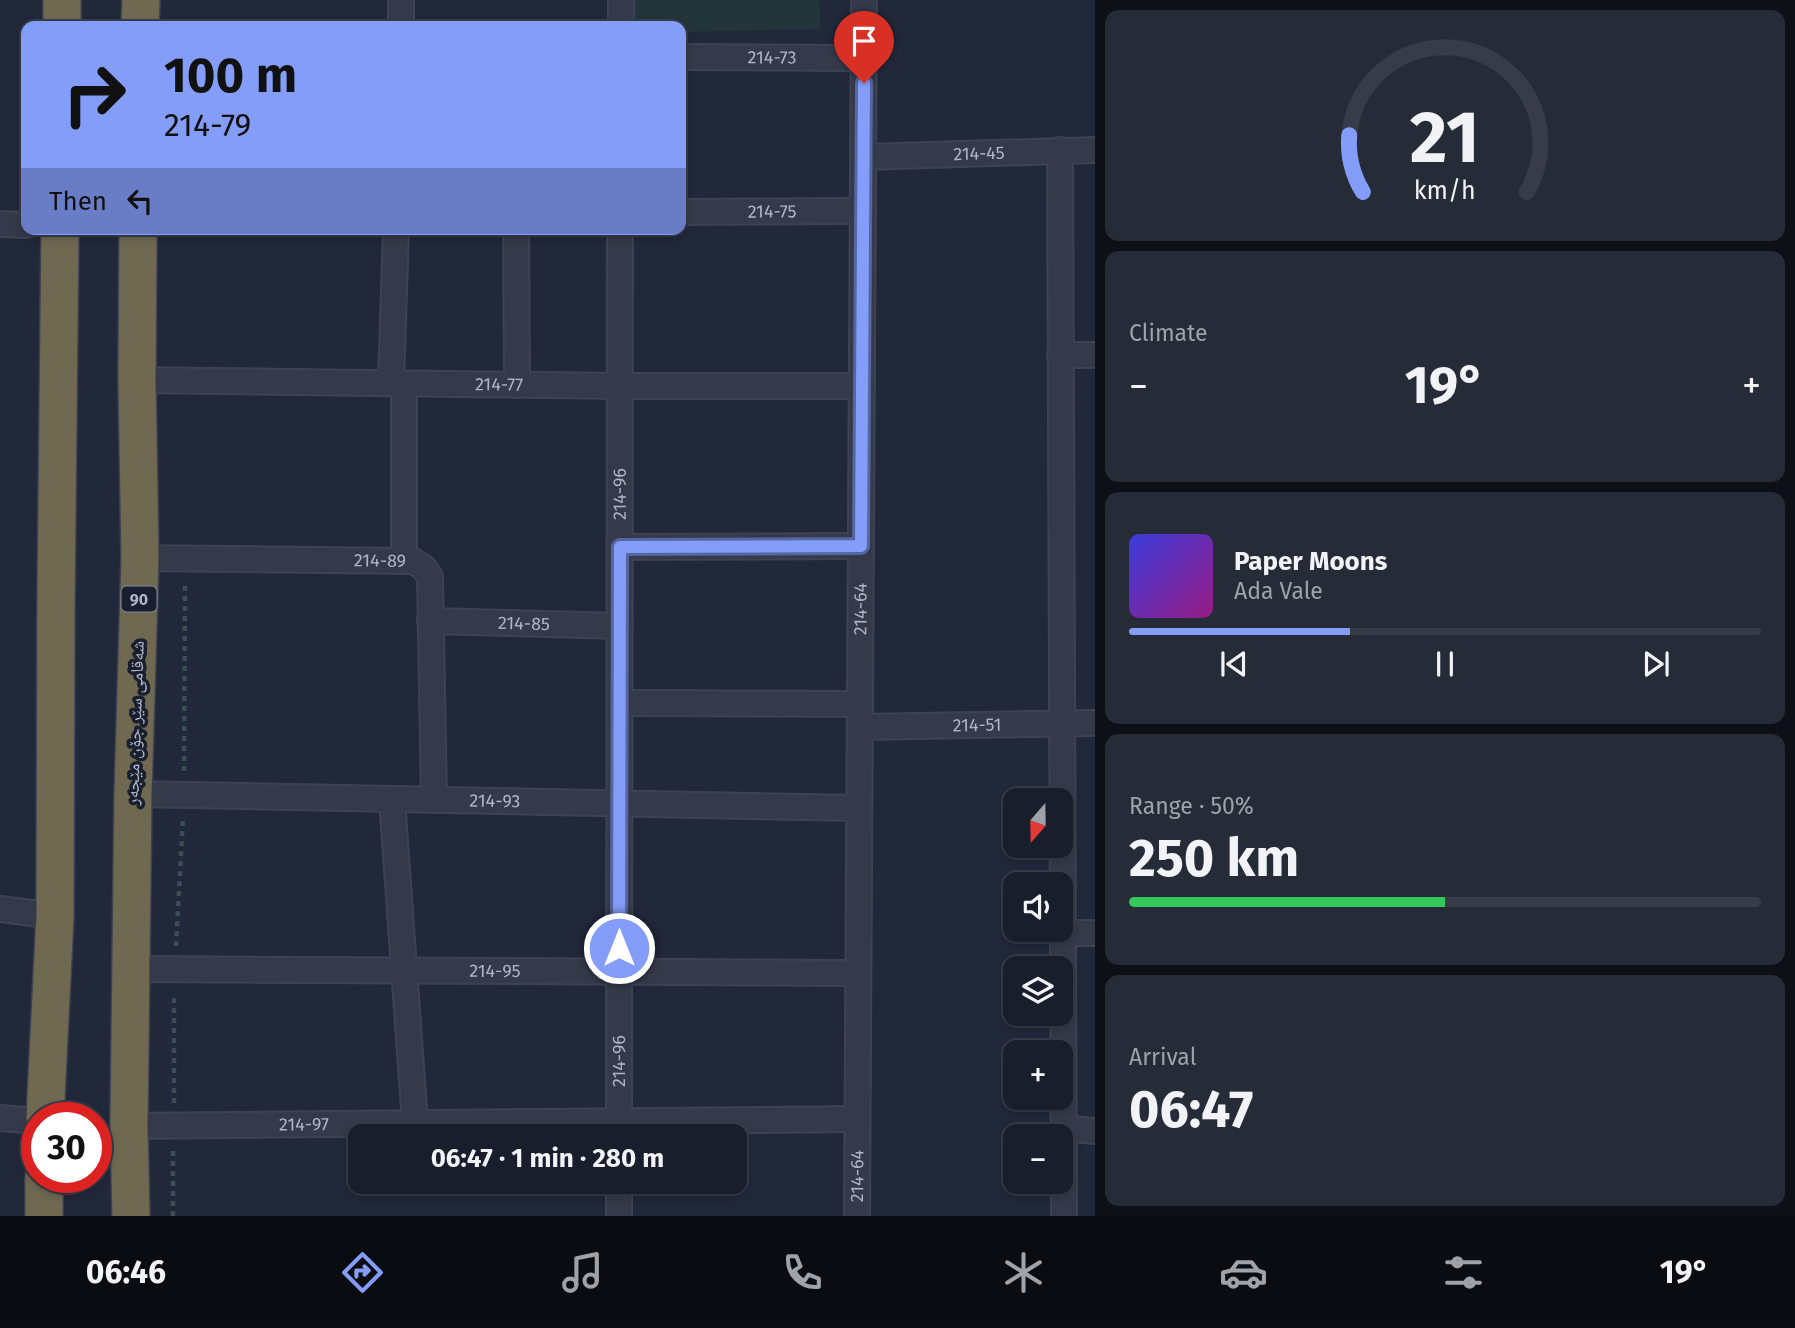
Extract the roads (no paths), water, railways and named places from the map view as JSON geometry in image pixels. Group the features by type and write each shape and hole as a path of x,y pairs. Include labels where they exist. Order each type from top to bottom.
{"highway":[{"path":"62,0 62,21"},
{"path":"140,21 141,0"},
{"path":"46,1102 55,916 60,235"},
{"name":"شەقامی سێر جۆن مێجەر","path":"131,1216 129,1126 133,794 140,558 138,235"},
{"path":"44,1193 44,1216"}],"street":[{"path":"401,0 401,21"},
{"path":"621,0 621,21"},
{"name":"214-64","path":"856,1216 864,0"},
{"name":"214-73","path":"686,57 864,58"},
{"path":"1060,150 1063,872"},
{"name":"214-45","path":"863,157 1095,150"},
{"name":"214-75","path":"686,212 863,211"},
{"path":"0,224 21,225"},
{"path":"396,235 397,383 404,561"},
{"path":"516,235 517,385"},
{"name":"214-96","path":"619,1124 620,235"},
{"path":"1060,355 1095,355"},
{"name":"214-77","path":"137,380 620,387 862,386"},
{"path":"620,547 861,546"},
{"name":"214-89","path":"140,558 413,561 424,568 430,577 434,800"},
{"name":"214-85","path":"430,621 620,626"},
{"name":"214-51","path":"620,703 860,716 1095,723"},
{"name":"214-93","path":"133,794 859,808"},
{"path":"392,799 415,1123"},
{"path":"0,909 55,916"},
{"path":"1073,933 1095,933"},
{"path":"1063,942 1063,1124"},
{"name":"214-95","path":"131,969 858,973"},
{"path":"0,1118 21,1120"},
{"name":"214-97","path":"725,1124 857,1119"},
{"name":"214-97","path":"129,1126 456,1124"},
{"path":"1073,1129 1095,1130"},
{"path":"619,1194 619,1216"},
{"path":"1064,1194 1064,1216"}]}
